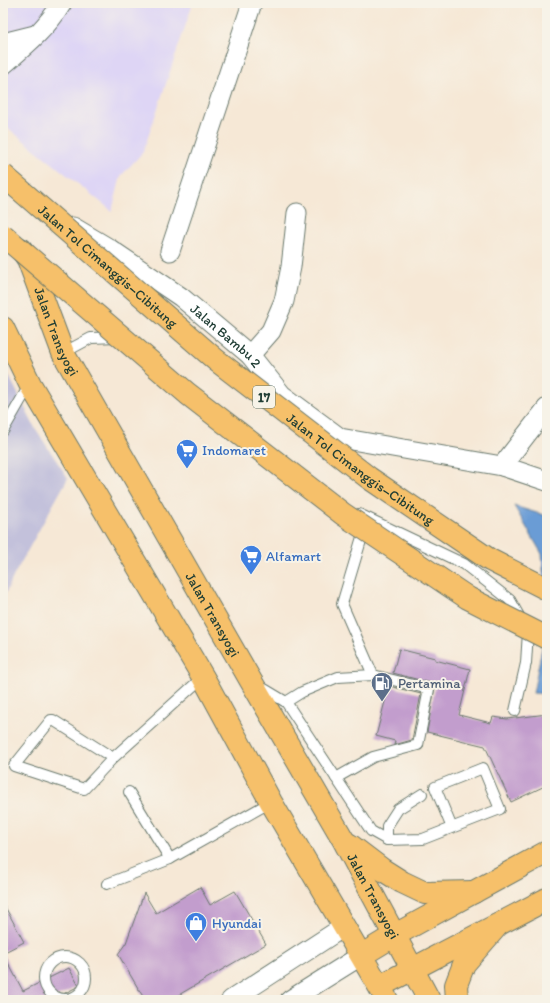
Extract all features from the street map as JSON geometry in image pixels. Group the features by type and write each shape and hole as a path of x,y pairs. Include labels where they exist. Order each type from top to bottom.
{"highway":[{"name":"Jalan Tol Cimanggis–Cibitung","path":"3,175 216,360 369,478 490,560 547,588"},
{"name":"Jalan Transyogi","path":"3,226 28,259 63,353 251,682 344,841 430,1000"},
{"path":"3,235 188,394 343,514 468,598 547,638"},
{"path":"3,328 30,384 203,677 271,802 383,993 412,968 547,899"},
{"path":"344,841 383,870 425,894 474,892"},
{"path":"362,955 395,935 547,852"},
{"path":"457,1000 456,985 464,964 499,923"}],"street":[{"path":"3,65 38,34 62,3"},
{"path":"170,251 252,3"},
{"path":"3,43 38,34"},
{"name":"Jalan Bambu 2","path":"3,186 13,190 110,249 181,297 250,355 282,395 340,438 502,466 547,481"},
{"path":"250,355 271,331 284,301 297,213"},
{"path":"502,466 547,408"},
{"path":"231,1000 345,926"},
{"path":"290,1000 362,955"}],"lane":[{"path":"63,353 91,338 122,336 154,352 252,438 347,508 464,564 510,600 528,632 526,663 515,711"},
{"path":"3,431 30,384"},
{"path":"367,518 342,604 373,675"},
{"path":"286,702 302,692 338,677 373,675 429,689 418,744 373,757 336,778"},
{"path":"113,758 51,720 14,766 84,789 113,758 203,677"},
{"path":"251,682 286,702 371,831 387,840 423,839 452,828 500,809 483,768 435,787 452,828"},
{"path":"129,792 170,859"},
{"path":"387,840 388,826 398,809 422,794"},
{"path":"107,884 170,859 271,802"},
{"path":"61,956 73,958 83,965 86,977 84,988 75,998 63,999 52,994 44,984 44,972 50,962 61,956"}],"shaded area":[{"path":"3,3 193,3 143,152 121,176 112,211 3,124"},
{"path":"3,364 36,430 68,478 14,575 3,599"}],"water":[{"path":"514,506 547,516 547,623 542,554"},
{"path":"547,623 547,694 533,693"}],"building":[{"path":"399,649 470,669 459,715 491,723 493,717 507,719 547,714 547,785 511,802 485,746 427,732 435,687 431,683 393,673"},
{"path":"389,686 421,694 412,740 394,745 395,741 376,736"},
{"name":"Hyundai","path":"200,887 210,905 235,891 266,944 170,1000 145,1000 118,954 126,943 144,893 156,913"},
{"path":"3,903 24,942 3,953"},
{"path":"3,953 23,991 69,968 79,986 51,1000 3,1000"}],"place":[{"name":"Indomaret","path":"187,470"},
{"name":"Alfamart","path":"251,576"},
{"name":"Pertamina","path":"382,702"},
{"name":"Hyundai","path":"196,942"}]}
